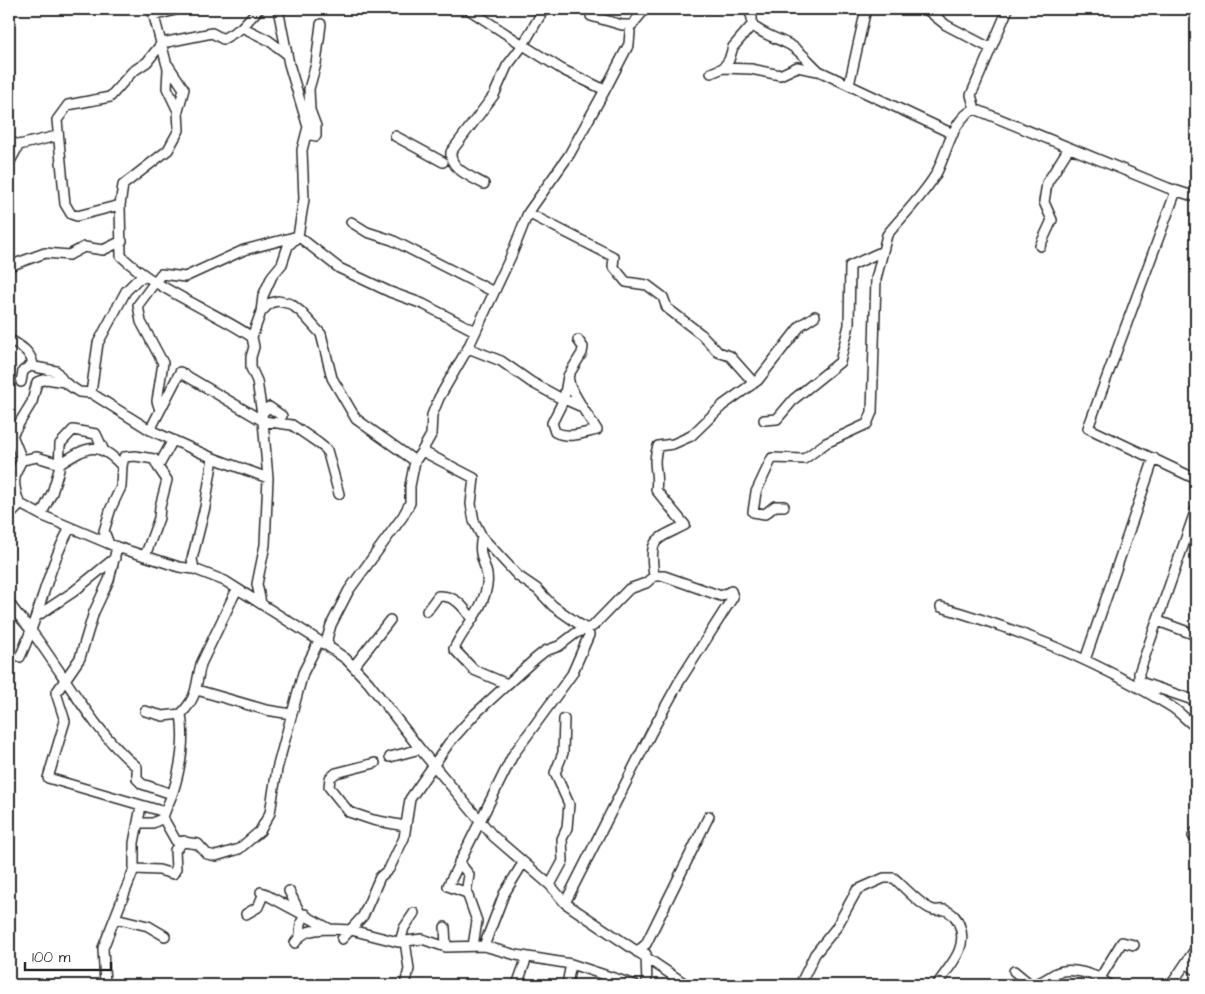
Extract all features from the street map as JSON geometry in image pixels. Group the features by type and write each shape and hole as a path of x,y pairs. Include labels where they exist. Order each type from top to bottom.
{"street":[{"path":"178,9 153,13 167,65 168,88 178,110"},
{"path":"120,205 77,216 71,214 65,204 57,136 57,120 68,105 110,97 132,72 147,62 162,44 212,33 223,39 242,27 259,9"},
{"path":"261,603 257,584 265,545 268,478 257,381 251,368 251,357 254,347 252,337 263,296 272,276 282,264 288,246 298,236 304,199 302,150 307,134 308,122 287,54 278,9"},
{"path":"468,9 563,70 605,90"},
{"path":"443,162 450,154 453,146 469,130 494,94 507,66 523,45 544,9"},
{"path":"329,647 327,640 331,625 349,590 403,516 410,503 410,486 415,461 431,435 432,415 439,398 468,348 528,212 569,155 629,44 628,27 645,9"},
{"path":"723,68 730,60 736,42 752,24 752,17 748,9"},
{"path":"849,85 866,9"},
{"path":"926,9 946,25 990,48"},
{"path":"975,110 971,95 1008,9"},
{"path":"591,16 628,27"},
{"path":"307,134 316,136 316,126 310,110 309,89 316,64 321,24"},
{"path":"752,24 758,30 790,45 804,55 821,72"},
{"path":"242,27 268,40 287,54"},
{"path":"167,65 184,89 178,110 179,130 168,150 123,186 120,205 121,256 151,279 212,315 231,322 252,337"},
{"path":"711,73 723,68 751,69 780,75 797,67 821,72 953,134"},
{"path":"784,506 775,506 765,514 753,512 756,492 772,458 804,459 826,443 868,424 872,412 876,279 881,252 887,235 935,175 953,134 967,112 975,110 1176,191 1196,197"},
{"path":"9,141 19,145 57,136"},
{"path":"395,136 443,162 457,166 484,184"},
{"path":"9,163 19,145"},
{"path":"1040,246 1052,220 1044,202 1047,183 1069,148"},
{"path":"450,154 457,166"},
{"path":"1176,191 1088,428 1196,479"},
{"path":"528,212 614,257 614,266 626,282 646,285 664,297 667,308 702,336 718,352 730,356 754,382"},
{"path":"352,222 367,232 392,240 494,292"},
{"path":"91,393 98,343 126,291 138,279 151,279 162,274 184,277 244,250 298,236"},
{"path":"298,236 339,268 390,292 424,304 475,331"},
{"path":"9,266 45,253 69,255 84,247 103,250 122,241"},
{"path":"764,420 777,419 794,399 840,362 849,326 850,266 881,252"},
{"path":"151,279 138,305 141,322 163,363 158,401 160,410"},
{"path":"260,312 270,303 278,301 291,304 301,312 321,334 332,378 356,419 415,461"},
{"path":"654,576 653,544 658,538 686,525 656,490 658,477 653,466 658,446 673,444 691,436 723,404 754,382 773,362 801,325 815,316"},
{"path":"568,376 570,386 596,430 562,436 555,432 552,423 564,400 568,376 582,353 583,346 578,340"},
{"path":"9,342 12,341 25,349 32,359 33,366"},
{"path":"468,348 501,361 531,382 582,408"},
{"path":"21,382 23,371 33,366 56,371 64,382 79,392 91,393 150,430 213,458 268,478"},
{"path":"150,430 180,372 262,417 292,425"},
{"path":"22,460 12,435 32,402 37,382 47,379 64,382"},
{"path":"262,417 282,416 327,450 340,494"},
{"path":"41,515 52,493 60,464 60,444 73,430 96,434 103,450"},
{"path":"158,467 173,440"},
{"path":"22,460 37,458 60,464 76,454 89,449 109,452 122,466"},
{"path":"422,451 474,478 471,504 474,521 482,537 518,576 537,589 553,606 586,629 589,639 577,664 519,744 470,839 448,886 466,893"},
{"path":"145,556 159,518 167,480 154,459 135,456 124,457 121,487 111,508 104,531 113,545 115,558 109,580 94,612 80,658 56,692 65,721 48,778 142,806 164,815 176,841 198,844 207,854 216,856 239,849 260,831 270,813 277,769 303,673 319,641"},
{"path":"194,569 192,559 205,507 213,458"},
{"path":"1085,660 1154,458"},
{"path":"20,505 15,493 14,474 22,460"},
{"path":"9,498 41,515 113,545 179,567 194,569 225,581 329,647 354,666 368,682 420,749 493,836 550,885 565,903 687,985"},
{"path":"9,516 20,505"},
{"path":"1196,509 1139,679 1143,683 1196,701"},
{"path":"20,657 32,631 42,595 60,546 70,528"},
{"path":"482,537 479,551 485,566 487,584 482,604 454,649 474,670 507,684"},
{"path":"37,616 72,592 115,558"},
{"path":"342,939 366,911 380,878 389,869 404,838 410,799 461,729 507,684 545,651 554,649 576,633 593,626 629,589 646,583 654,576 664,576 721,596 731,591 734,597 684,674 652,731 565,903"},
{"path":"145,711 163,716 181,714 190,705 198,690 197,678 201,664 237,589"},
{"path":"427,611 438,596 446,596 455,599 472,619"},
{"path":"9,602 19,618 32,631 65,677 97,728 106,734 124,757 137,767 137,779 142,784 172,794"},
{"path":"942,607 990,621 1114,672 1172,706 1196,727"},
{"path":"9,615 19,618"},
{"path":"354,666 390,620"},
{"path":"1158,620 1196,635"},
{"path":"198,690 266,710 291,714"},
{"path":"140,823 153,822 164,815 172,794 184,741 181,714"},
{"path":"550,885 563,861 562,839 566,828 569,804 555,773 563,753 564,719"},
{"path":"390,757 420,749"},
{"path":"375,763 336,773 330,778 329,787 349,812 373,820 405,826"},
{"path":"105,985 103,948 134,868 134,843 140,823 142,806"},
{"path":"637,952 646,944 709,816"},
{"path":"470,839 481,833 493,836"},
{"path":"134,868 159,870 173,874 176,869 175,850 184,841"},
{"path":"459,862 469,876 466,893 477,921 473,946"},
{"path":"484,946 504,894 523,863"},
{"path":"800,985 815,954 836,928 856,890 868,887 884,878 894,878 925,905 934,910 943,909 950,912 960,924 962,944 937,985"},
{"path":"289,891 302,913 300,935 295,943"},
{"path":"246,914 258,906 262,893 330,929"},
{"path":"405,985 409,969 402,941 404,928 414,913"},
{"path":"115,918 148,926 165,936"},
{"path":"445,927 446,946"},
{"path":"300,935 308,931 351,930 402,941 422,939 446,946 484,946 512,954 571,964 635,985"},
{"path":"1100,978 1122,942 1134,945"},
{"path":"646,944 648,985"},
{"path":"1171,985 1196,948"},
{"path":"512,954 522,972"},
{"path":"517,985 527,957"},
{"path":"567,984 571,964"},
{"path":"1186,964 1196,970"},
{"path":"1014,971 1031,985 1040,984 1063,971 1090,974 1100,978 1109,985"},
{"path":"604,976 610,985"}]}
